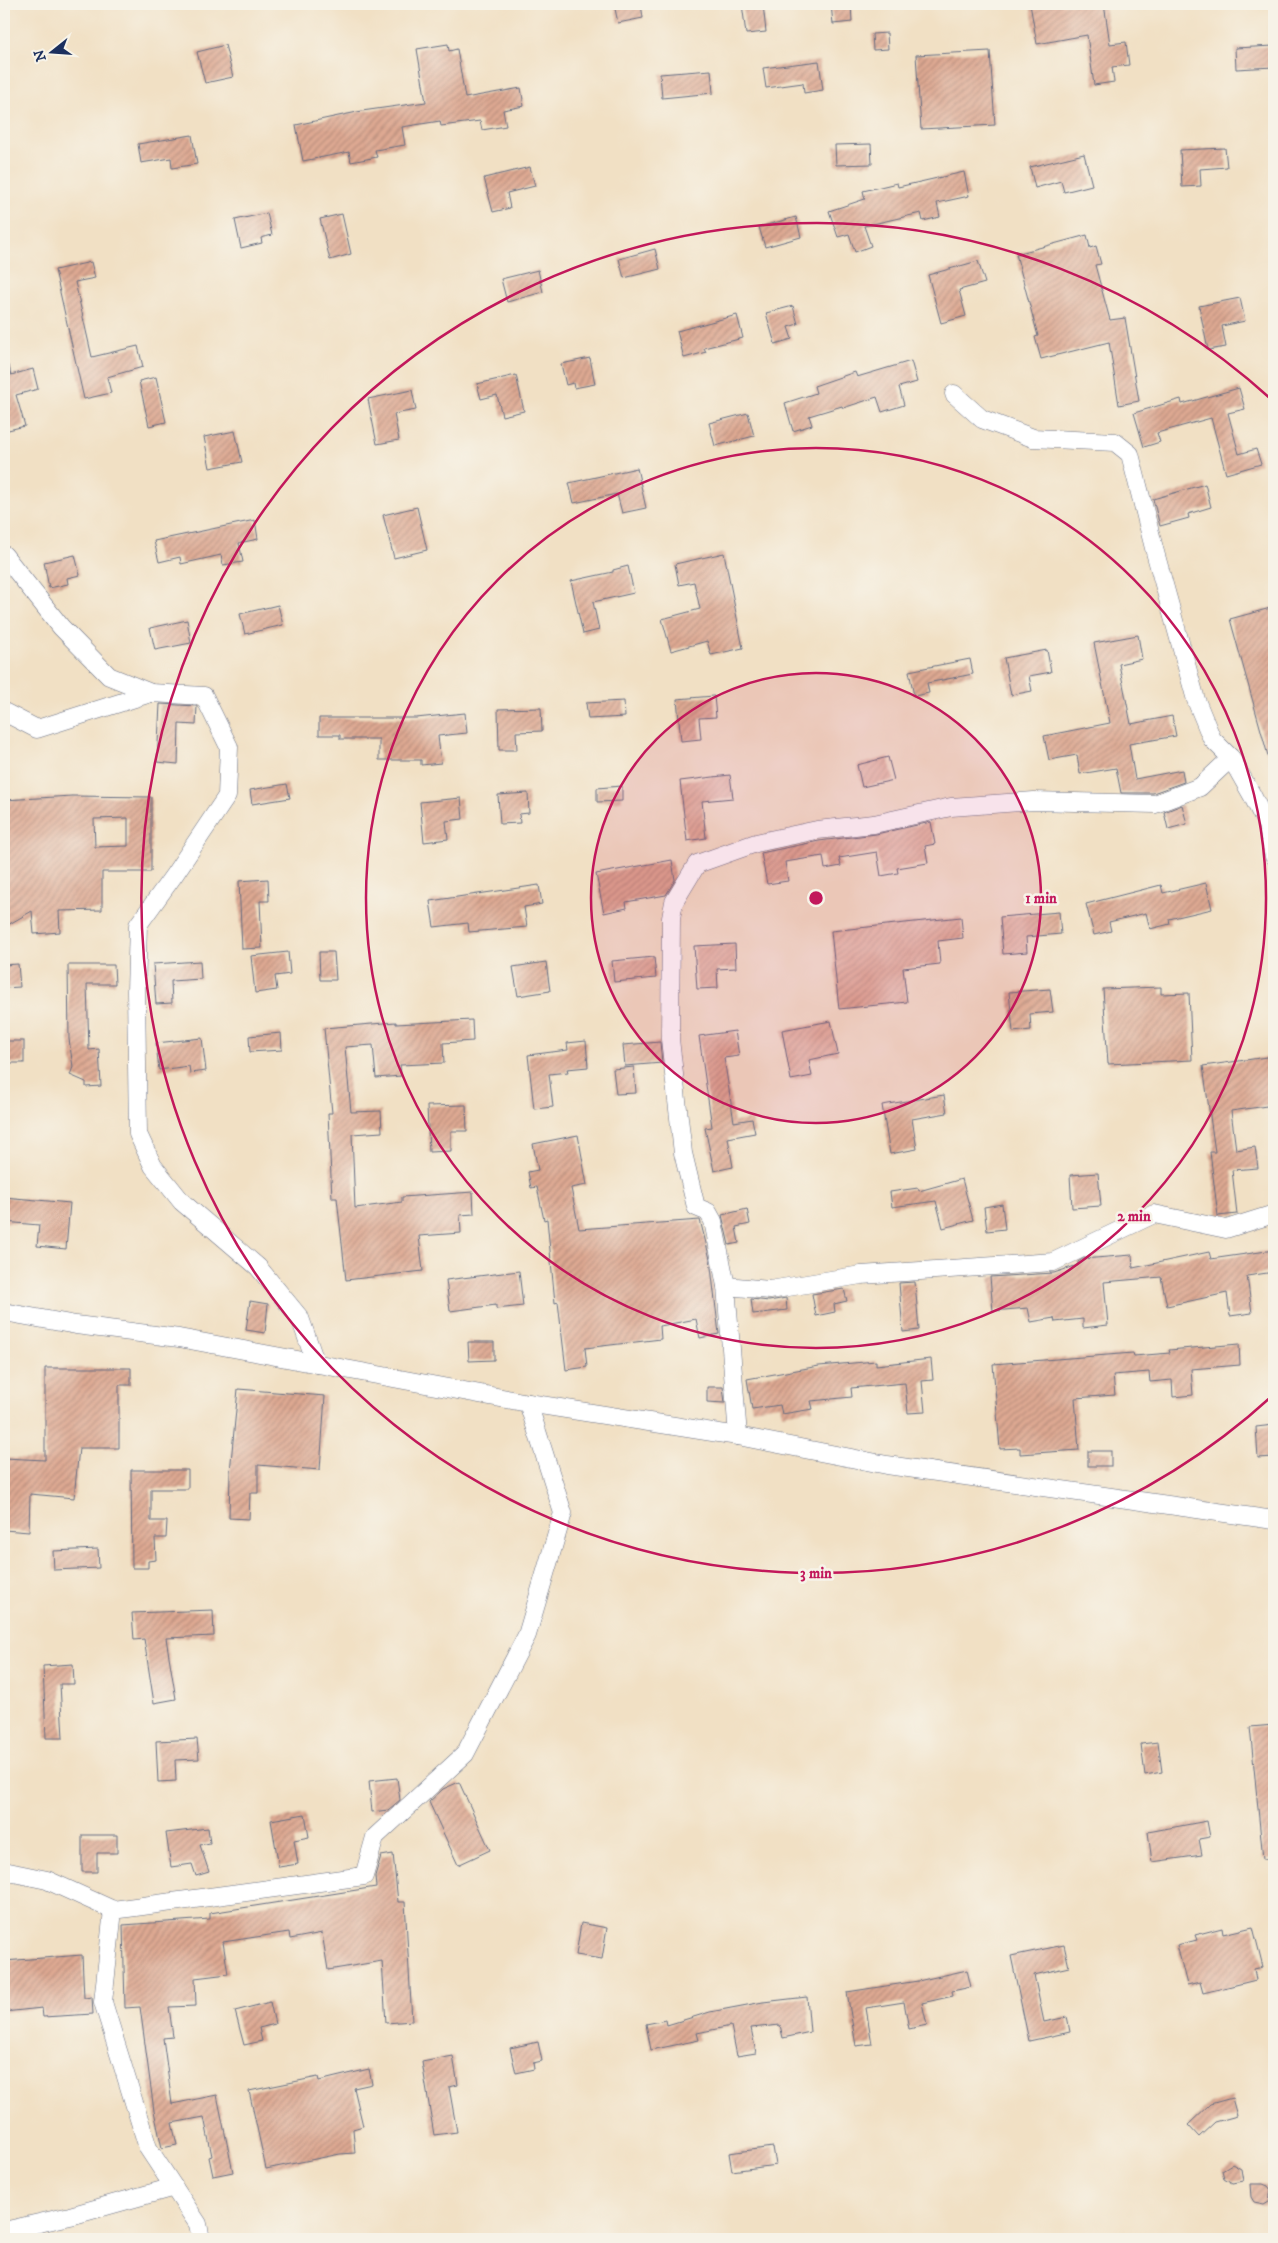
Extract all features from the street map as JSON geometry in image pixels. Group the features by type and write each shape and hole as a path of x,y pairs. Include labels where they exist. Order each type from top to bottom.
{"street":[{"path":"954,394 982,419 1033,438 1115,442 1130,454 1196,700 1212,738 1231,758 1267,825 1274,856"},
{"path":"4,555 61,627 109,676 151,693 204,696 229,747 227,796 174,876 138,924 136,991 138,1134 153,1166 182,1202 258,1267 300,1318 316,1364"},
{"path":"4,712 37,729 151,693"},
{"path":"738,1436 726,1286 713,1221 708,1212 696,1207 683,1153 670,1039 671,918 674,902 697,864 756,843 817,830 874,824 951,806 1034,800 1155,804 1200,787 1231,758"},
{"path":"726,1286 770,1290 862,1275 1053,1262 1154,1214 1226,1229 1274,1214"},
{"path":"4,1312 76,1325 178,1338 528,1403 738,1436 887,1465 1274,1520"},
{"path":"4,1870 46,1880 113,1910 364,1876 375,1836 465,1754 527,1635 563,1513 528,1403"},
{"path":"113,1910 103,2002 148,2148 198,2224 201,2239"},
{"path":"4,2231 70,2216 174,2187"}],"building":[{"path":"614,4 641,4 643,18 618,23"},
{"path":"742,4 763,4 766,32 746,34"},
{"path":"831,4 851,4 852,22 833,24"},
{"path":"1030,4 1104,4 1110,44 1126,42 1129,65 1112,67 1114,82 1094,85 1087,35 1037,44"},
{"path":"887,33 888,49 873,50 872,34"},
{"path":"448,44 449,51 457,49 465,98 521,88 524,106 503,110 506,126 482,130 480,121 441,126 440,121 402,127 405,145 375,150 377,157 351,162 349,152 303,161 296,125 362,111 426,102 417,49"},
{"path":"225,45 233,77 205,83 197,52"},
{"path":"1274,46 1274,67 1236,69 1235,48"},
{"path":"990,51 995,125 921,129 916,55"},
{"path":"819,61 823,90 804,93 803,83 766,88 763,68"},
{"path":"711,70 713,93 662,98 660,74"},
{"path":"192,135 197,164 172,168 171,158 141,163 138,144"},
{"path":"871,144 872,164 836,165 835,145"},
{"path":"1225,148 1227,167 1200,169 1201,186 1182,187 1180,150"},
{"path":"1084,154 1092,185 1064,192 1061,181 1035,188 1030,167"},
{"path":"530,167 535,186 507,193 510,208 493,212 484,178"},
{"path":"964,172 969,196 937,203 940,217 923,221 921,213 864,226 871,246 855,252 849,234 838,237 829,211 865,199 863,191 897,183 898,187"},
{"path":"267,213 272,235 261,238 262,243 241,248 235,220"},
{"path":"342,214 351,254 330,260 320,219"},
{"path":"796,217 801,237 765,247 759,227"},
{"path":"1087,235 1090,248 1096,246 1101,264 1095,265 1110,320 1125,318 1139,401 1119,405 1109,342 1041,359 1035,337 1038,336 1016,254"},
{"path":"655,249 660,269 624,278 619,259"},
{"path":"978,261 985,283 959,290 966,316 941,323 928,275"},
{"path":"91,262 95,278 75,282 92,357 138,346 143,367 107,377 111,393 84,399 55,270"},
{"path":"538,270 543,292 507,302 501,279"},
{"path":"1240,298 1245,321 1222,326 1226,347 1208,350 1199,306"},
{"path":"793,306 798,324 788,327 792,339 775,344 766,313"},
{"path":"737,315 743,338 704,348 706,352 684,358 677,331"},
{"path":"590,358 595,384 574,388 573,383 566,385 561,364"},
{"path":"911,361 917,382 899,387 904,405 882,412 877,397 809,416 812,425 793,431 785,403 816,393 814,386 855,372 857,377"},
{"path":"4,366 9,366 11,375 33,369 38,389 16,395 25,426 4,431"},
{"path":"516,375 524,411 502,416 497,395 481,399 477,384"},
{"path":"156,377 166,422 149,426 139,381"},
{"path":"1239,388 1245,409 1228,413 1239,454 1256,449 1261,464 1226,474 1211,418 1157,433 1160,442 1144,447 1134,413 1181,399 1182,404"},
{"path":"412,390 416,410 394,414 399,440 377,444 368,399"},
{"path":"748,413 754,436 715,446 709,423"},
{"path":"235,431 242,462 210,468 204,437"},
{"path":"637,468 646,508 622,513 617,494 574,503 569,483"},
{"path":"1205,484 1211,507 1188,514 1189,518 1160,526 1153,499"},
{"path":"417,507 427,550 394,558 383,515"},
{"path":"255,520 258,539 239,543 243,562 223,565 221,555 181,564 180,557 159,562 154,541"},
{"path":"724,553 743,648 711,655 707,641 671,651 662,619 700,609 694,582 679,585 675,564"},
{"path":"75,555 80,575 67,578 68,584 49,588 44,562"},
{"path":"628,566 634,593 593,602 599,630 583,634 571,581 613,572 613,570"},
{"path":"278,605 283,625 245,634 240,614"},
{"path":"1274,607 1274,762 1270,763 1230,619"},
{"path":"187,620 191,643 155,650 150,628"},
{"path":"1138,635 1142,659 1119,664 1131,724 1172,716 1176,736 1129,744 1135,779 1182,770 1184,782 1153,793 1121,793 1116,768 1080,774 1077,755 1049,760 1044,736 1110,723 1094,643"},
{"path":"1047,650 1051,672 1029,676 1032,691 1011,695 1004,658"},
{"path":"970,659 973,674 927,683 929,693 914,696 909,671"},
{"path":"714,696 716,717 699,718 701,739 681,741 677,699"},
{"path":"624,701 625,717 588,719 586,703"},
{"path":"160,704 197,706 196,725 179,724 178,764 157,762"},
{"path":"541,708 542,731 516,732 517,750 499,750 498,709"},
{"path":"465,713 467,733 438,736 441,763 421,765 421,760 379,760 379,739 340,739 340,735 319,735 319,718 416,718"},
{"path":"888,757 894,780 862,787 857,765"},
{"path":"730,775 733,798 702,801 706,838 687,841 680,781"},
{"path":"287,784 290,798 252,804 250,790"},
{"path":"622,786 622,801 597,802 597,788"},
{"path":"528,793 529,813 519,814 520,823 500,824 498,795"},
{"path":"72,796 151,797 151,872 102,872 102,910 59,911 60,932 34,934 32,911 6,926 4,910 4,800","holes":["128,818 128,846 95,847 94,819"]},
{"path":"461,798 463,819 446,821 448,839 424,842 420,802"},
{"path":"1182,805 1187,824 1168,829 1164,812"},
{"path":"931,822 935,844 925,846 928,863 897,868 898,873 881,876 877,852 839,858 841,866 825,869 823,856 785,862 788,881 767,884 761,853 819,841 876,834"},
{"path":"672,860 675,880 666,895 626,902 627,908 604,913 596,874"},
{"path":"268,879 269,901 260,901 262,948 242,949 239,881"},
{"path":"1206,883 1212,909 1169,919 1170,924 1150,929 1146,913 1109,922 1111,931 1094,935 1086,904 1161,885 1163,893"},
{"path":"539,885 542,904 524,907 527,927 469,932 468,923 434,927 430,901"},
{"path":"1059,912 1061,934 1026,937 1027,952 1003,954 1000,917"},
{"path":"961,917 963,938 938,941 940,964 903,968 907,1002 839,1009 831,931"},
{"path":"735,944 736,968 717,969 718,988 697,989 694,946"},
{"path":"288,952 290,974 275,976 277,990 255,993 251,956"},
{"path":"319,952 334,952 336,980 320,980"},
{"path":"654,957 656,978 614,982 612,961"},
{"path":"200,961 201,979 171,981 172,1003 156,1004 153,964"},
{"path":"546,962 550,991 518,996 513,967"},
{"path":"18,964 20,987 4,988 4,965"},
{"path":"68,965 114,965 115,984 87,984 89,1050 99,1049 101,1086 86,1087 86,1082 70,1075 73,1067 69,1039"},
{"path":"1161,987 1161,994 1189,993 1192,1060 1108,1064 1103,989"},
{"path":"1050,989 1053,1012 1030,1014 1031,1030 1013,1032 1009,992"},
{"path":"472,1020 473,1041 443,1043 444,1063 400,1065 401,1076 376,1078 373,1045 345,1047 351,1112 381,1111 382,1132 352,1134 355,1208 402,1202 402,1197 473,1192 474,1214 460,1215 461,1233 419,1236 423,1271 346,1280 337,1198 332,1198 328,1113 332,1113 324,1028 396,1022 396,1024"},
{"path":"831,1021 838,1054 809,1060 812,1076 791,1080 782,1030"},
{"path":"735,1031 739,1056 724,1058 734,1122 752,1119 755,1133 728,1138 733,1167 714,1171 705,1128 712,1127 699,1036"},
{"path":"281,1033 282,1050 250,1052 249,1036"},
{"path":"202,1038 206,1071 190,1073 189,1066 159,1070 156,1043"},
{"path":"4,1041 24,1041 24,1063 4,1063"},
{"path":"586,1041 588,1067 567,1069 568,1072 549,1074 553,1107 534,1109 528,1055 568,1050 567,1043"},
{"path":"660,1042 662,1063 625,1066 623,1045"},
{"path":"1274,1056 1274,1105 1231,1111 1236,1150 1255,1147 1258,1168 1232,1170 1237,1214 1218,1216 1210,1152 1215,1152 1203,1066"},
{"path":"634,1067 636,1093 616,1094 613,1069"},
{"path":"944,1095 947,1113 912,1119 917,1149 890,1154 882,1105"},
{"path":"466,1105 467,1131 451,1131 451,1151 429,1152 427,1106"},
{"path":"578,1135 587,1185 571,1188 579,1229 700,1220 710,1259 719,1334 700,1338 696,1319 660,1326 661,1339 585,1348 587,1367 566,1370 558,1302 555,1303 547,1219 544,1220 537,1187 531,1188 528,1172 538,1170 533,1144"},
{"path":"1098,1173 1101,1206 1072,1208 1070,1175"},
{"path":"962,1179 973,1220 943,1228 936,1201 892,1207 890,1192 918,1188 919,1191"},
{"path":"4,1197 70,1203 66,1249 37,1246 39,1225 4,1222"},
{"path":"1002,1204 1005,1229 987,1231 984,1207"},
{"path":"747,1209 750,1224 736,1227 739,1243 729,1245 722,1215"},
{"path":"1274,1250 1274,1272 1247,1276 1252,1313 1230,1316 1227,1293 1167,1306 1161,1277 1104,1282 1108,1325 1083,1328 1083,1319 1055,1322 1054,1318 1031,1322 1028,1308 993,1311 990,1277 1054,1273 1078,1265 1078,1262 1083,1259 1132,1255 1133,1268 1209,1252 1211,1259"},
{"path":"519,1271 523,1306 496,1309 496,1305 450,1311 446,1280"},
{"path":"915,1282 919,1330 903,1332 899,1283"},
{"path":"844,1289 847,1301 834,1304 835,1312 816,1316 812,1294"},
{"path":"786,1298 787,1310 753,1314 751,1299 769,1301"},
{"path":"250,1301 268,1304 265,1333 246,1330"},
{"path":"468,1342 494,1342 494,1360 469,1361"},
{"path":"1239,1344 1240,1365 1191,1369 1193,1395 1173,1397 1172,1380 1150,1382 1149,1372 1113,1375 1115,1395 1075,1398 1079,1450 1020,1454 1020,1448 1000,1449 993,1364 1133,1353 1134,1356 1170,1353 1169,1350"},
{"path":"931,1359 933,1380 922,1381 925,1412 908,1413 905,1383 851,1388 852,1397 811,1401 813,1409 782,1414 780,1405 752,1409 747,1379 819,1366 876,1361 876,1365"},
{"path":"45,1368 131,1368 131,1385 119,1385 119,1448 79,1448 74,1498 30,1494 29,1532 4,1530 4,1458 45,1460"},
{"path":"707,1387 723,1387 725,1403 707,1402"},
{"path":"238,1389 325,1396 320,1470 258,1465 258,1493 250,1493 249,1519 229,1518 230,1472"},
{"path":"1274,1425 1274,1457 1258,1458 1256,1427"},
{"path":"1088,1451 1111,1451 1111,1466 1088,1466"},
{"path":"131,1470 188,1470 188,1489 151,1489 151,1521 167,1521 166,1538 155,1538 156,1560 148,1561 148,1568 132,1568"},
{"path":"98,1549 99,1568 54,1570 53,1551"},
{"path":"213,1610 214,1636 166,1638 176,1699 154,1703 144,1639 134,1640 132,1613"},
{"path":"73,1664 74,1684 60,1684 63,1738 46,1738 43,1666"},
{"path":"1274,1725 1274,1744 1271,1744 1274,1775 1274,1858 1263,1859 1250,1727"},
{"path":"197,1739 199,1759 175,1760 176,1781 158,1782 156,1741"},
{"path":"1158,1742 1162,1772 1145,1775 1141,1744"},
{"path":"397,1778 400,1800 388,1810 372,1812 369,1781"},
{"path":"459,1782 490,1850 458,1865 429,1802 443,1789"},
{"path":"305,1814 309,1837 294,1840 298,1864 279,1867 271,1820"},
{"path":"1207,1821 1210,1837 1199,1839 1202,1855 1152,1862 1148,1832"},
{"path":"208,1828 210,1843 200,1845 209,1872 196,1876 192,1864 171,1867 166,1833"},
{"path":"82,1835 117,1835 117,1853 97,1853 97,1872 82,1872"},
{"path":"393,1854 398,1902 405,1902 412,2021 386,2023 382,1961 328,1970 322,1933 290,1939 289,1932 223,1942 228,1974 195,1978 196,2006 169,2007 173,2037 163,2038 172,2104 217,2095 233,2172 213,2176 209,2157 212,2156 204,2117 172,2123 177,2145 162,2148 154,2111 140,2007 125,2008 123,1925 210,1919 210,1913 376,1887 375,1876 381,1856"},
{"path":"581,1923 607,1928 602,1959 576,1955"},
{"path":"1253,1927 1263,1967 1254,1969 1256,1980 1203,1993 1200,1982 1187,1985 1177,1945 1197,1940 1195,1935 1222,1928 1223,1934"},
{"path":"1064,1945 1069,1967 1034,1975 1044,2022 1067,2017 1070,2032 1029,2041 1011,1956"},
{"path":"82,1955 84,1998 92,1997 93,2014 43,2017 42,2008 4,2012 4,1961"},
{"path":"967,1970 971,1987 952,1991 953,1996 922,2003 927,2025 909,2029 904,2002 866,2008 872,2044 856,2046 847,1992 918,1981"},
{"path":"807,1997 810,2032 783,2038 780,2025 751,2028 756,2053 737,2056 731,2026 697,2033 699,2040 651,2050 646,2024 666,2020 667,2025 710,2012 763,2002"},
{"path":"270,2002 275,2024 259,2028 262,2041 244,2045 235,2011"},
{"path":"538,2042 542,2061 533,2063 534,2069 516,2073 510,2048"},
{"path":"453,2056 458,2085 449,2087 457,2132 434,2135 422,2062"},
{"path":"369,2069 372,2084 354,2088 363,2126 353,2129 355,2153 340,2154 266,2169 249,2091 318,2077 319,2081"},
{"path":"1232,2098 1237,2116 1215,2122 1199,2137 1188,2125 1210,2104"},
{"path":"773,2147 776,2165 732,2171 729,2153"},
{"path":"1232,2164 1241,2169 1243,2181 1232,2183 1224,2178 1222,2170"},
{"path":"1250,2184 1268,2186 1271,2190 1269,2201 1264,2204 1254,2202 1251,2197"}]}
